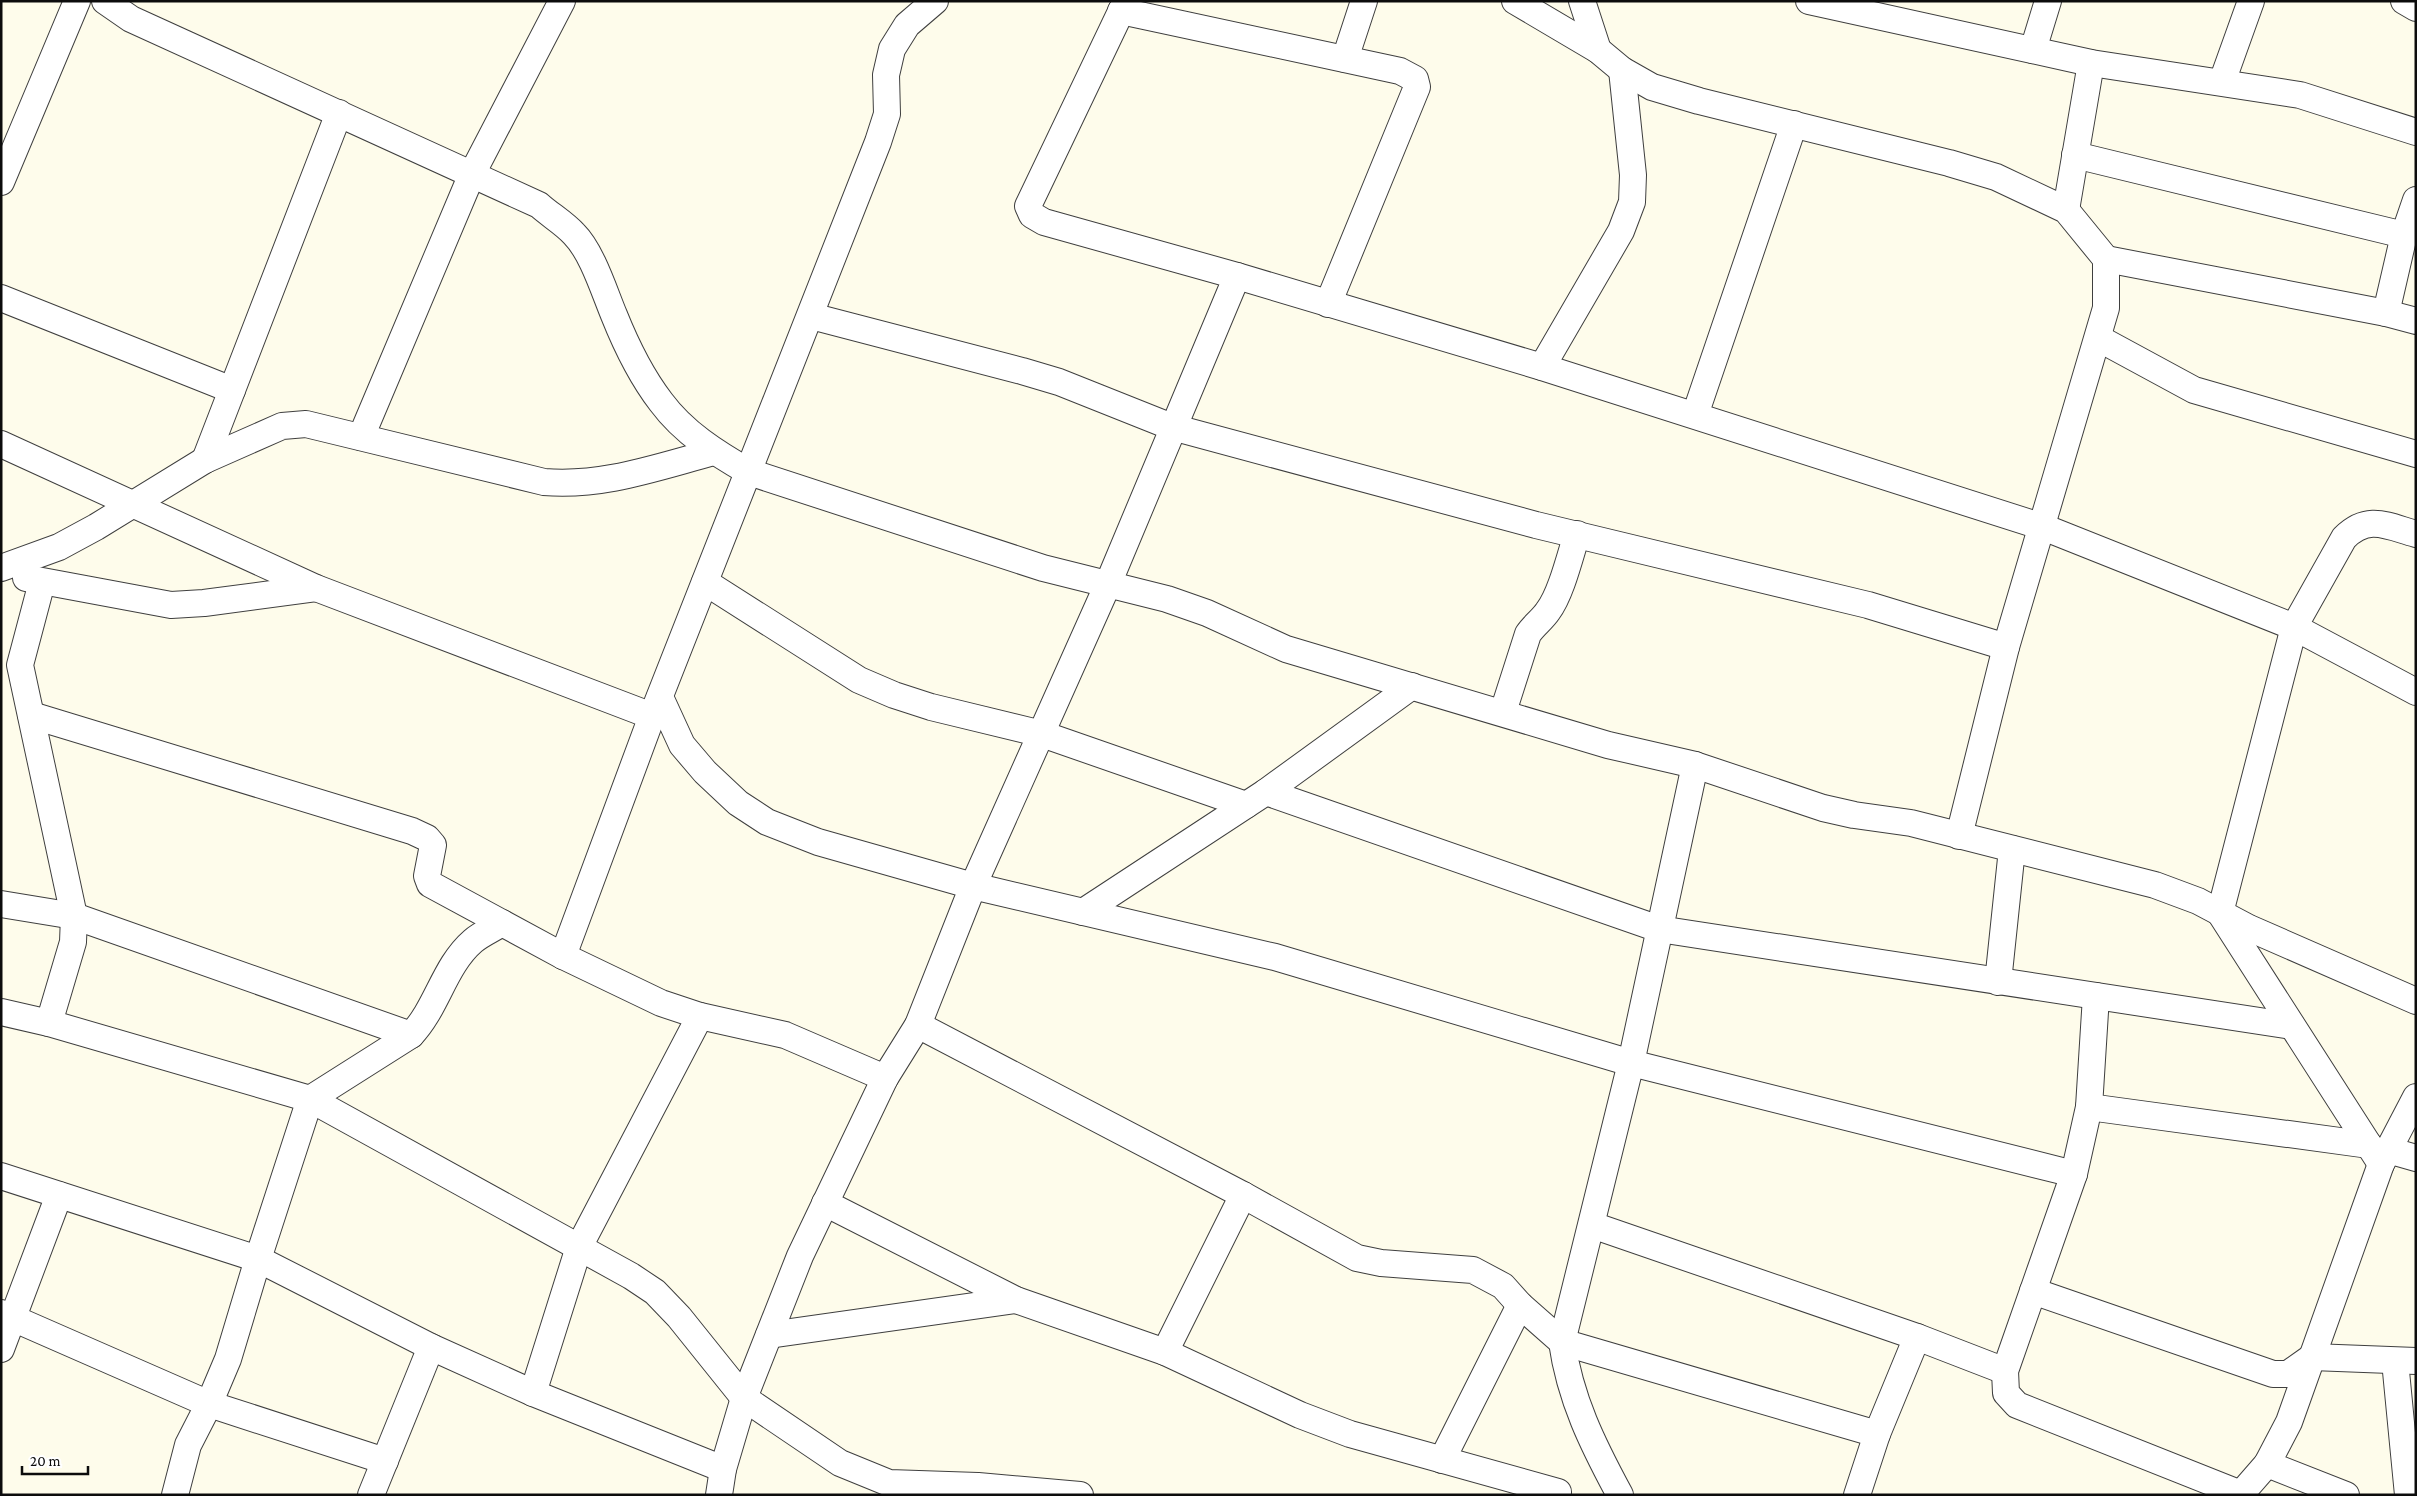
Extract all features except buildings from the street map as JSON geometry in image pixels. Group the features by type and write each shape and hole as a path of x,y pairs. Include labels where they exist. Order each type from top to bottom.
{"street":[{"path":"1,182 77,1"},
{"path":"105,1 131,19 539,205 575,234 595,268 618,325 639,367 656,395 684,427 714,452 749,472 1043,568 1168,599 1207,613 1286,649 1503,712 1608,745 1694,765 1823,808 1854,816 1911,823 2154,886 2198,901 2249,928 2416,1001"},
{"path":"361,437 472,174 562,1"},
{"path":"563,956 656,707 878,142 887,114 886,76 892,49 907,25 935,1"},
{"path":"1345,59 1364,1"},
{"path":"1515,1 1598,50 1622,70 1652,87 1699,102 1794,124 1996,177 2066,210 2106,259 2106,308 2043,528 2006,648 1959,836"},
{"path":"1582,1 1598,50"},
{"path":"1809,1 2091,63 2300,95 2416,132"},
{"path":"2033,50 2048,1"},
{"path":"2222,82 2251,1"},
{"path":"2404,1 2416,8"},
{"path":"1328,304 1417,87 1415,79 1400,70 1345,59 1124,6 1028,206 1032,215 1044,222 1237,276 1328,304 1542,367 2043,528 2294,627 2416,692"},
{"path":"2066,210 2091,63"},
{"path":"1542,367 1621,231 1632,202 1633,175 1622,70"},
{"path":"205,460 339,113"},
{"path":"1695,415 1794,124"},
{"path":"2075,155 2404,236"},
{"path":"2386,313 2404,236 2416,200"},
{"path":"2106,259 2386,313 2416,321"},
{"path":"719,1495 723,1469 744,1398 800,1256 885,1078 918,1025 973,886 1108,584 1172,427 1237,276"},
{"path":"1,298 232,390"},
{"path":"811,316 1059,382 1172,427 1577,534 1868,605 2006,648"},
{"path":"2098,338 2194,390 2416,454"},
{"path":"1,568 59,547 205,460 282,426 306,424 544,482 571,484 603,481 714,452"},
{"path":"1,444 316,588 656,707 682,745 705,772 738,803 767,822 818,842 973,886 1275,957 1630,1063 2074,1174"},
{"path":"2379,1153 2292,1026 2220,913 2294,627 2344,538 2355,527 2373,523 2416,534"},
{"path":"1503,712 1528,634 1534,625 1548,612 1554,600 1577,534"},
{"path":"1,574 171,605 204,603 316,588"},
{"path":"42,582 11,673 31,715 74,916 73,942 49,1023"},
{"path":"705,582 859,680 894,695 931,707 1042,734 1256,798 1659,929 2292,1026"},
{"path":"1082,912 1256,798 1412,686"},
{"path":"31,715 412,831 427,838 433,846 427,876 430,884 563,956 662,1003 700,1016 785,1035 885,1078"},
{"path":"1620,1495 1600,1458 1576,1403 1567,1375 1562,1342 1630,1063 1694,765"},
{"path":"1998,982 2012,849"},
{"path":"1,904 74,916 411,1035"},
{"path":"175,1495 188,1445 209,1404 228,1359 310,1099 411,1035 424,1022 459,957 473,941 502,923"},
{"path":"2096,996 2089,1107 2074,1174 2005,1371 2006,1392 2017,1405 2240,1494 2267,1464 2289,1422 2379,1153 2416,1097"},
{"path":"1,1012 49,1023 310,1099 631,1276 655,1292 679,1317 744,1398 840,1463 862,1474 889,1483 976,1491 1080,1495"},
{"path":"533,1393 579,1247 700,1016"},
{"path":"918,1025 1243,1195 1357,1258 1381,1263 1473,1270 1503,1286 1520,1305 1562,1342 1876,1434"},
{"path":"2089,1107 2416,1158"},
{"path":"1,1176 258,1259 431,1347 533,1393 723,1469"},
{"path":"1,1349 7,1315 59,1195"},
{"path":"1165,1352 1243,1195"},
{"path":"825,1203 1016,1300 1165,1352 1300,1415 1350,1434 1560,1494"},
{"path":"1592,1225 1917,1337 2005,1371"},
{"path":"2033,1291 2273,1374 2288,1374 2312,1357 2405,1361 2408,1495"},
{"path":"769,1335 1016,1300"},
{"path":"1442,1460 1520,1305"},
{"path":"7,1315 209,1404 385,1461"},
{"path":"1857,1495 1876,1434 1917,1337"},
{"path":"371,1495 431,1347"},
{"path":"2267,1464 2346,1495"}]}
